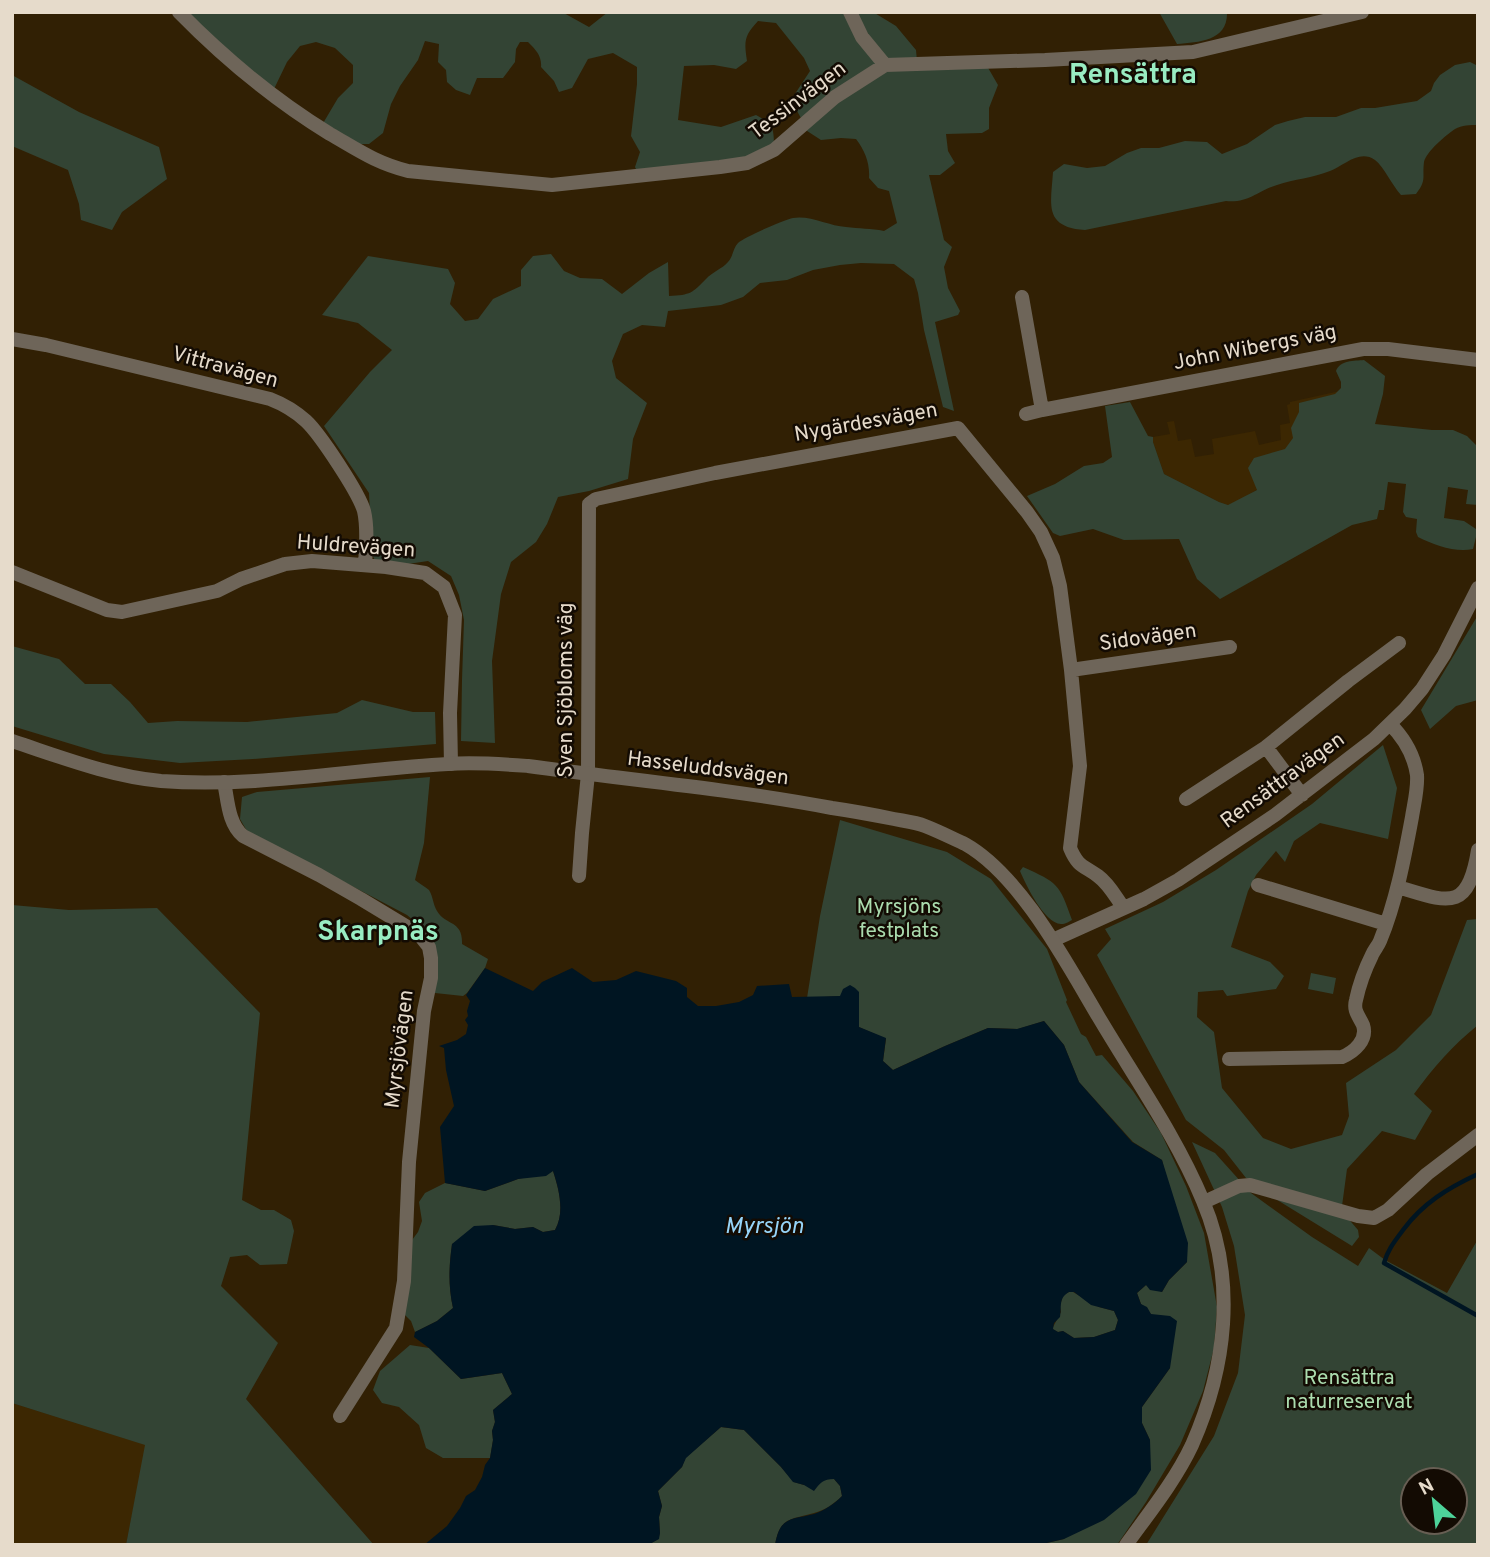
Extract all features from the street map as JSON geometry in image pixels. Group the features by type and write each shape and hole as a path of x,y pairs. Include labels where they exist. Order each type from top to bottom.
{"street":[{"name":"Tessinvägen","path":"179,12 208,42 258,84 318,126 378,162 408,171 552,185 747,163 774,150 835,97 885,65"},
{"path":"850,12 862,37 885,65 1193,52 1362,12"},
{"path":"1022,297 1042,410"},
{"name":"Vittravägen","path":"12,339 46,345 286,405 308,423 360,500 364,513 365,565"},
{"name":"John Wibergs väg","path":"1026,414 1363,349 1388,349 1478,360"},
{"name":"Nygärdesvägen","path":"589,504 596,499 715,473 958,428 1027,512 1041,532 1053,558 1060,586 1071,670 1080,766 1070,848 1083,867 1110,887 1123,907"},
{"name":"Sven Sjöbloms väg","path":"579,876 588,774 589,504"},
{"name":"Huldrevägen","path":"12,572 107,610 122,612 217,591 285,564 312,561 425,573 444,587 455,615 450,713 451,764"},
{"name":"Rensättravägen","path":"1053,940 1144,899 1178,880 1249,833 1374,739 1422,689 1444,655 1478,589"},
{"path":"1186,799 1266,747 1399,642"},
{"name":"Sidovägen","path":"1071,670 1230,647"},
{"path":"1229,1059 1342,1057 1354,1051 1360,1042 1364,1031 1355,1003 1398,887 1416,796 1417,776 1409,749 1402,736 1390,724"},
{"name":"Hasseluddsvägen","path":"12,741 81,765 160,780 224,782 451,764 528,766 789,800 923,825 967,845 993,865 1018,892 1053,940 1171,1135 1204,1202 1214,1234 1222,1271 1224,1317 1220,1360 1208,1404 1191,1447 1173,1478 1126,1545"},
{"path":"1266,747 1301,795"},
{"name":"Myrsjövägen","path":"224,782 232,821 243,836 398,921 421,937 429,947 430,978 424,1011 409,1161 404,1281 396,1328 341,1416"},
{"path":"1398,887 1447,900 1458,896 1466,889 1473,875 1478,850"},
{"path":"1258,885 1386,924"},
{"path":"1204,1202 1239,1186 1250,1185 1358,1216 1374,1218 1388,1210 1427,1174 1478,1135"}],"shaded area":[{"path":"1340,391 1269,482 1237,502 1228,505 1219,502 1164,474 1153,437 1170,434 1167,422 1174,421 1178,441 1191,439 1195,457 1214,454 1212,439 1255,431 1259,445 1281,440 1280,425 1290,423 1287,405 1290,402"},
{"path":"12,1403 146,1445 126,1545 12,1545"}],"green space":[{"path":"187,12 562,12 589,27 608,12 845,12 880,64 802,120 791,100 810,71 804,58 776,23 758,21 746,39 747,61 736,69 714,65 684,66 678,120 721,127 756,115 771,126 774,144 744,160 637,171 635,167 640,152 631,136 637,67 613,53 588,59 572,88 559,92 554,81 541,67 536,51 528,42 520,42 516,49 515,62 503,78 477,78 470,95 456,90 447,82 446,70 438,62 439,44 425,41 418,60 391,104 383,133 369,144 352,144 322,125 338,98 353,83 353,65 335,48 316,42 300,46 287,62 274,89 256,79"},
{"path":"854,12 873,12 896,26 916,50 917,61 886,62"},
{"path":"1159,12 1227,12 1223,29 1211,38 1177,44"},
{"path":"1470,62 1478,66 1478,125 1455,129 1432,149 1424,162 1423,182 1416,194 1401,195 1378,163 1363,156 1324,173 1270,187 1241,200 1085,230 1062,224 1052,212 1053,172 1064,164 1087,168 1105,166 1141,148 1159,148 1185,141 1207,142 1222,154 1247,144 1275,125 1288,121 1305,117 1336,117 1361,108 1417,101 1431,91 1440,75 1455,65"},
{"path":"987,66 998,85 989,108 989,129 982,133 946,134 948,151 955,163 940,175 929,175 944,240 952,247 944,267 948,288 960,311 958,315 935,322 954,411 943,407 914,279 894,264 840,265 813,270 787,280 760,283 743,297 721,305 668,311 665,327 642,325 623,334 612,361 616,378 647,403 633,439 628,479 558,497 536,542 511,562 501,594 492,661 495,743 461,741 464,620 459,595 451,576 428,561 408,564 375,560 372,555 369,493 324,426 392,350 358,323 322,315 368,256 448,269 455,283 450,304 465,321 478,319 493,299 521,286 521,270 533,256 551,254 564,271 580,278 602,279 622,294 668,262 669,296 676,296 694,290 726,264 736,245 742,240 788,219 799,217 840,226 884,231 897,223 889,191 878,188 869,178 866,157 856,139 821,140 804,129 837,99 883,71"},
{"path":"12,75 79,112 159,147 167,179 122,212 112,230 81,220 68,170 12,146"},
{"path":"1364,360 1385,376 1375,424 1453,430 1467,436 1478,447 1478,505 1466,504 1468,490 1448,487 1444,518 1464,521 1476,529 1473,549 1445,548 1418,537 1417,519 1406,517 1403,512 1406,484 1388,482 1384,510 1379,510 1377,519 1352,525 1220,599 1197,579 1179,539 1124,540 1093,529 1060,536 1053,533 1027,496 1055,484 1084,466 1103,463 1112,457 1105,406 1130,402 1148,436 1153,437 1164,474 1228,505 1257,490 1248,468 1254,458 1285,449 1293,438 1291,428 1299,412 1299,403 1335,394 1341,388 1336,371 1338,367 1348,362"},
{"path":"1478,615 1478,700 1456,706 1430,729 1421,710"},
{"path":"12,646 59,659 85,684 111,684 148,723 247,722 337,713 362,700 413,712 435,712 436,744 180,763 104,754 12,726"},
{"path":"1383,745 1397,788 1388,839 1320,823 1294,841 1285,862 1276,851 1256,875 1248,891 1231,947 1270,962 1284,976 1276,989 1227,996 1223,990 1198,992 1197,1017 1214,1032 1222,1088 1263,1138 1291,1149 1342,1135 1349,1116 1346,1083 1396,1050 1431,1015 1467,920 1478,919 1478,1025 1444,1057 1414,1094 1432,1111 1415,1140 1382,1131 1347,1169 1342,1206 1246,1178 1224,1150 1186,1120 1097,955 1111,939 1105,929 1163,902 1216,870 1312,804"},
{"path":"430,777 424,843 415,880 429,890 441,916 460,931 462,944 488,959 485,968 463,996 435,993 432,944 425,930 407,915 247,831 240,819 242,797 257,792"},
{"name":"Myrsjöns festplats","path":"840,820 947,852 991,879 1047,949 1081,1034 1086,1037 1096,1056 1102,1055 1133,1091 1161,1133 1204,1233 1217,1307 1214,1348 1203,1391 1180,1445 1117,1545 1038,1545 1064,1539 1150,1440 1142,1423 1142,1407 1170,1368 1151,1314 1141,1304 1137,1293 1146,1285 1162,1292 1169,1280 1187,1262 1162,1160 1133,1142 1079,1082 1064,1045 1044,1021 1018,1029 988,1028 893,1070 883,1061 886,1039 859,1027 859,992 807,998 820,916"},
{"path":"1023,867 1056,886 1064,898 1072,920 1061,924 1048,917 1036,902 1020,871"},
{"path":"12,905 69,910 157,908 260,1013 242,1200 261,1210 274,1210 291,1220 294,1231 287,1264 260,1265 247,1255 230,1257 221,1286 278,1343 246,1399 374,1545 126,1545 145,1445 12,1403"},
{"path":"1311,973 1336,978 1333,994 1308,989"},
{"name":"Rensättra naturreservat","path":"1192,1142 1215,1153 1251,1193 1358,1266 1369,1248 1385,1260 1447,1293 1478,1239 1478,1545 1146,1545 1214,1436 1238,1373 1245,1315 1234,1246 1222,1207"},
{"path":"553,1171 560,1209 555,1230 543,1232 533,1227 515,1229 493,1225 452,1244 449,1276 453,1308 437,1321 415,1332 411,1321 401,1311 409,1244 422,1221 419,1202 425,1193 445,1183 485,1191 518,1179"},
{"path":"1274,1198 1346,1216 1358,1230 1359,1237 1352,1246"},
{"path":"1069,1292 1099,1307 1114,1311 1118,1320 1115,1330 1094,1337 1074,1338 1063,1331 1052,1329 1061,1312 1063,1295"},
{"path":"410,1345 429,1348 461,1379 502,1373 512,1394 493,1410 495,1422 490,1458 443,1458 426,1448 419,1425 399,1407 382,1403 373,1390 380,1371"},
{"path":"721,1427 744,1430 794,1482 804,1485 834,1479 840,1486 842,1496 822,1510 783,1524 775,1545 648,1545 658,1539 660,1533 659,1517 662,1506 658,1491 682,1467 685,1458"}],"water":[{"name":"Myrsjön","path":"485,968 533,991 542,982 572,968 593,982 616,980 636,971 676,981 687,988 687,997 698,1006 739,1002 753,995 757,986 789,984 792,997 840,996 843,989 850,985 859,992 859,1027 886,1038 883,1061 893,1070 988,1028 1017,1029 1044,1021 1064,1045 1079,1082 1132,1142 1162,1160 1188,1243 1187,1262 1169,1280 1162,1292 1150,1290 1146,1285 1137,1293 1141,1304 1147,1307 1151,1314 1170,1316 1177,1321 1170,1368 1142,1407 1142,1423 1150,1440 1151,1470 1136,1494 1104,1520 1064,1539 1038,1545 775,1545 783,1524 829,1506 842,1496 840,1486 834,1479 827,1480 814,1491 793,1482 744,1430 721,1427 686,1458 682,1467 658,1491 662,1506 659,1539 648,1545 424,1545 447,1526 466,1496 475,1490 490,1458 495,1422 493,1410 512,1394 502,1373 461,1379 414,1337 415,1332 437,1321 453,1308 449,1276 452,1244 474,1226 493,1225 515,1229 533,1227 543,1232 555,1230 560,1216 559,1193 553,1171 546,1176 518,1179 485,1191 445,1183 440,1127 454,1106 444,1048 439,1046 466,1034 468,1025 465,1020 470,1001 466,995","holes":["1074,1292 1091,1305 1114,1311 1118,1320 1115,1330 1094,1337 1074,1338 1063,1331 1053,1329 1054,1323 1060,1317 1063,1297"]}],"waterway":[{"path":"1478,1174 1446,1191 1419,1212 1395,1242 1384,1263 1478,1316"}],"district":[{"name":"Rensättra","path":"1133,76"},
{"name":"Skarpnäs","path":"378,933"}]}
